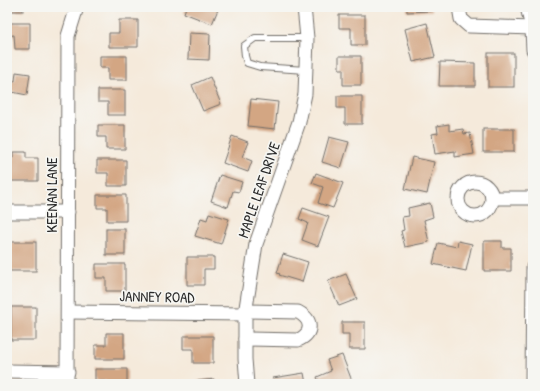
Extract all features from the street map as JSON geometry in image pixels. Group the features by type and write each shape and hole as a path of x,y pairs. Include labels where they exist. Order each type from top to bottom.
{"street":[{"name":"KEENAN LANE","path":"68,378 68,36 77,7"},
{"name":"MAPLE LEAF DRIVE","path":"247,384 245,359 245,313 256,244 299,122 306,94 307,38 304,7"},
{"path":"459,7 461,19 469,26 532,34"},
{"path":"527,7 532,34 533,50"},
{"path":"492,198 533,198"},
{"path":"7,212 68,212"},
{"path":"532,384 533,267"},
{"name":"JANNEY ROAD","path":"68,312 298,312 308,319 308,332 304,337 298,340 245,339"},
{"path":"7,371 68,378"}],"lane":[{"path":"306,70 260,67 247,63 244,46 255,38 307,38"}],"building":[{"path":"7,7 23,7 23,11 7,11"},
{"path":"134,7 153,7 153,10 134,10"},
{"path":"186,7 219,7 212,24 184,13"},
{"path":"407,7 432,7 432,11 407,12"},
{"path":"339,15 365,15 365,45 351,45 351,28 339,28"},
{"path":"119,20 138,20 138,47 109,47 109,33 119,33"},
{"path":"7,23 30,23 30,49 15,49 14,35 7,36"},
{"path":"427,23 435,57 413,62 405,29"},
{"path":"189,33 210,34 209,60 188,59"},
{"path":"488,53 514,53 514,87 488,87"},
{"path":"100,56 127,56 127,80 108,80 108,68 100,68"},
{"path":"339,56 361,56 361,85 343,85 343,69 339,69"},
{"path":"440,62 475,63 475,86 439,86"},
{"path":"16,72 30,74 27,95 7,91 7,80 15,81"},
{"path":"210,77 221,104 203,111 192,85"},
{"path":"98,90 125,90 125,115 108,115 108,102 98,102"},
{"path":"337,96 362,96 362,124 345,124 345,108 337,108"},
{"path":"251,99 278,102 275,129 248,126"},
{"path":"449,124 449,131 463,129 464,134 470,133 474,154 455,157 455,151 435,154 432,134 438,133 437,126"},
{"path":"98,125 125,125 125,149 106,149 106,137 98,137"},
{"path":"483,129 514,129 514,152 483,152"},
{"path":"232,136 248,142 242,157 252,161 248,172 223,163"},
{"path":"329,137 349,142 341,168 322,162"},
{"path":"13,152 26,152 26,158 38,158 38,181 7,181 7,158 13,158"},
{"path":"412,157 434,162 427,194 405,189"},
{"path":"97,160 126,160 126,186 108,186 108,173 97,173"},
{"path":"316,173 343,183 333,208 318,203 323,187 312,183"},
{"path":"220,175 242,182 239,192 233,191 228,207 211,201"},
{"path":"97,195 126,195 126,221 107,221 107,208 97,208"},
{"path":"430,203 433,217 424,220 429,242 405,247 401,231 404,230 402,217 409,216 408,208"},
{"path":"303,208 329,217 318,246 302,240 308,223 299,219"},
{"path":"209,213 229,219 221,244 195,236 201,218 207,220"},
{"path":"106,229 125,229 125,255 106,255"},
{"path":"458,241 472,244 466,271 433,264 438,243 457,247"},
{"path":"484,241 502,241 502,248 511,248 511,271 484,271"},
{"path":"9,242 36,242 36,271 9,271"},
{"path":"283,254 308,262 302,282 279,275 280,274 277,273"},
{"path":"187,257 214,257 214,269 204,269 204,285 187,285"},
{"path":"96,264 125,264 125,291 106,291 106,278 96,278"},
{"path":"346,274 357,299 339,306 328,281"},
{"path":"11,307 36,307 36,340 11,340"},
{"path":"342,322 365,322 365,349 349,349 349,334 342,334"},
{"path":"106,333 124,333 124,359 95,359 95,345 106,345"},
{"path":"183,336 213,336 213,363 193,363 193,349 183,349"},
{"path":"342,355 352,381 344,384 320,384 317,377 331,371 327,360"},
{"path":"95,369 127,369 127,384 106,384 106,381 95,381"},
{"path":"304,373 306,384 274,384 273,378"},
{"path":"214,379 215,384 188,384 188,382"}]}
